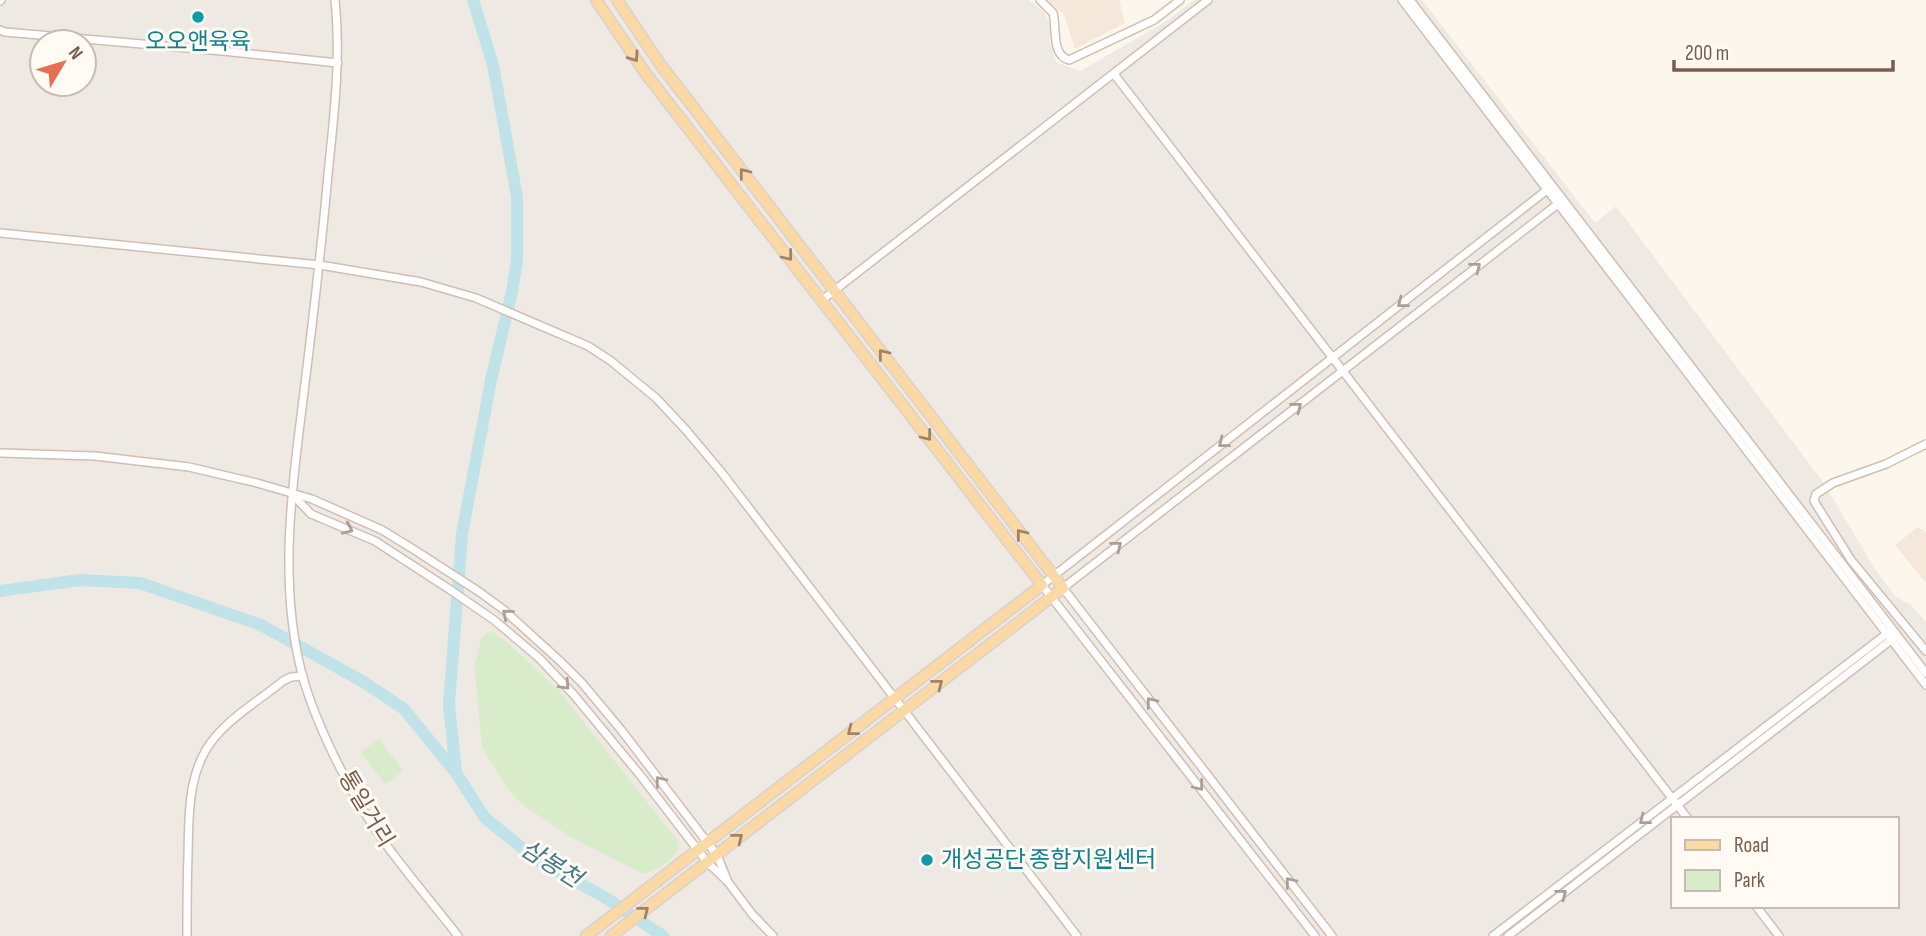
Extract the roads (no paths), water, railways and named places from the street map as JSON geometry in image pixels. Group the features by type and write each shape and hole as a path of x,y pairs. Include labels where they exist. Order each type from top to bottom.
{"main road":[{"path":"586,936 1042,585 646,74 596,0"},
{"path":"611,936 1063,588 660,64 617,0"}],"street":[{"name":"통일거리","path":"335,0 338,63 320,265 291,494 291,610 300,667 328,742 388,848 458,936"},
{"path":"1040,0 1054,13 1055,38 1060,55 1069,60 1154,20 1180,0"},
{"path":"822,300 1208,0"},
{"path":"1402,0 1550,188"},
{"path":"1410,0 1560,202 1892,635 1926,685"},
{"path":"0,30 338,63"},
{"path":"1114,74 1686,817"},
{"path":"1315,936 1042,585 1550,188"},
{"path":"1332,936 1063,588 1560,202"},
{"path":"0,233 320,265 421,282 501,307 588,346 637,382 671,414 722,473 1077,936"},
{"path":"1926,444 1886,464 1833,483 1816,494 1814,500 1851,560 1926,651"},
{"path":"0,453 95,456 189,467 312,499 382,530 478,590 582,683 717,855 728,882"},
{"path":"291,494 311,514 375,541 449,589 477,608 538,658 574,695 707,862 728,882 773,936"},
{"path":"1892,635 1926,674"},
{"path":"1508,936 1675,802 1892,635"},
{"path":"187,936 189,811 192,786 199,765 208,747 223,729 282,681 303,676"},
{"path":"1493,936 1675,802"},
{"path":"1758,908 1779,936"}],"waterway":[{"path":"456,773 449,704 462,534 517,260 517,197 493,65 473,0"},
{"name":"삼봉천","path":"0,591 80,580 140,583 261,625 362,681 404,709 456,773 485,818 537,860 606,898 663,936"}],"place":[{"name":"오오앤육육","path":"198,17"},
{"name":"개성공단 종합지원센터","path":"927,860"}]}
